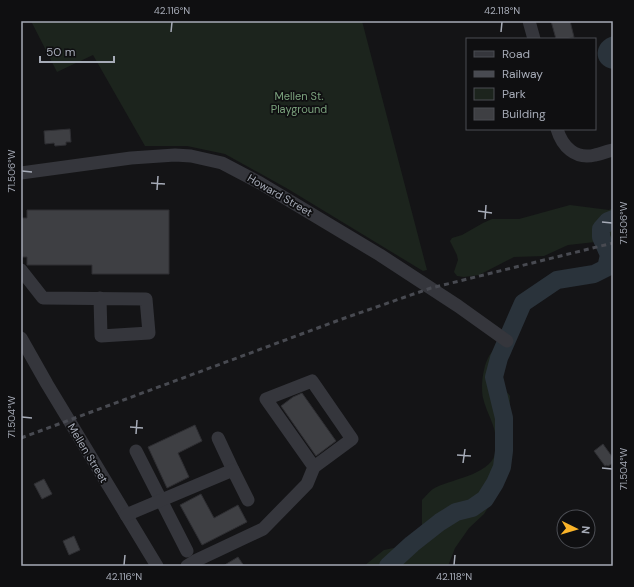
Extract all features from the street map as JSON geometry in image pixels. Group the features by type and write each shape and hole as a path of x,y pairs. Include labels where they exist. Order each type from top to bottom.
{"street":[{"path":"530,21 534,38"},
{"path":"557,130 560,139 564,145 572,152 582,156 593,156 613,150"},
{"name":"Howard Street","path":"21,173 130,158 175,155 191,156 222,163 260,183 380,255 458,306 507,341"},
{"path":"21,270 43,298 100,298 146,299 149,333 101,336 100,298"},
{"name":"Mellen Street","path":"21,338 47,384 157,566"},
{"path":"187,566 196,560 263,529 307,484 314,467 352,439 312,381 266,400 314,467"},
{"path":"218,438 248,500"},
{"path":"136,451 187,551"},
{"path":"126,515 233,470"}],"green space":[{"name":"Mellen St. Playground","path":"31,21 362,21 427,270 423,271 288,189 225,154 187,146 145,146 93,55 57,72"},
{"path":"570,205 609,210 613,208 613,240 568,245 544,256 514,257 479,275 464,277 457,276 454,272 458,260 450,241 452,238 462,235 492,219 519,219"},
{"path":"498,348 501,349 503,357 500,375 502,388 510,396 508,465 498,492 484,514 469,528 455,548 448,566 364,566 384,550 403,546 416,535 422,525 422,500 433,489 477,472 491,461 495,454 496,438 493,424 483,398 482,385 486,362 493,351"}],"shaded area":[{"path":"613,36 613,69 606,67 601,63 598,59 598,53 602,43 606,39"}],"building":[{"path":"551,21 570,21 574,37 556,38"},
{"path":"70,129 71,142 66,142 66,145 55,146 54,143 45,144 44,131"},
{"path":"27,210 169,210 169,274 92,274 92,265 27,265 27,257 21,257 21,218 27,218"},
{"path":"302,393 336,441 316,456 281,406 293,397"},
{"path":"195,425 202,441 178,453 189,477 167,488 148,447"},
{"path":"603,444 613,458 613,463 608,466 605,466 594,451"},
{"path":"44,479 52,494 42,499 34,484"},
{"path":"201,494 214,518 238,505 247,522 202,545 180,505"},
{"path":"74,536 80,550 69,555 63,541"},
{"path":"238,557 244,566 223,566"}],"waterway":[{"path":"388,566 412,544 440,522 456,512 472,508 485,499 495,483 502,467 504,451 504,418 494,377 499,358 523,303 557,280 594,274 606,268 609,255 601,237 601,229 608,221 613,219"}],"railway":[{"path":"21,438 342,319 431,288 613,243"}]}
